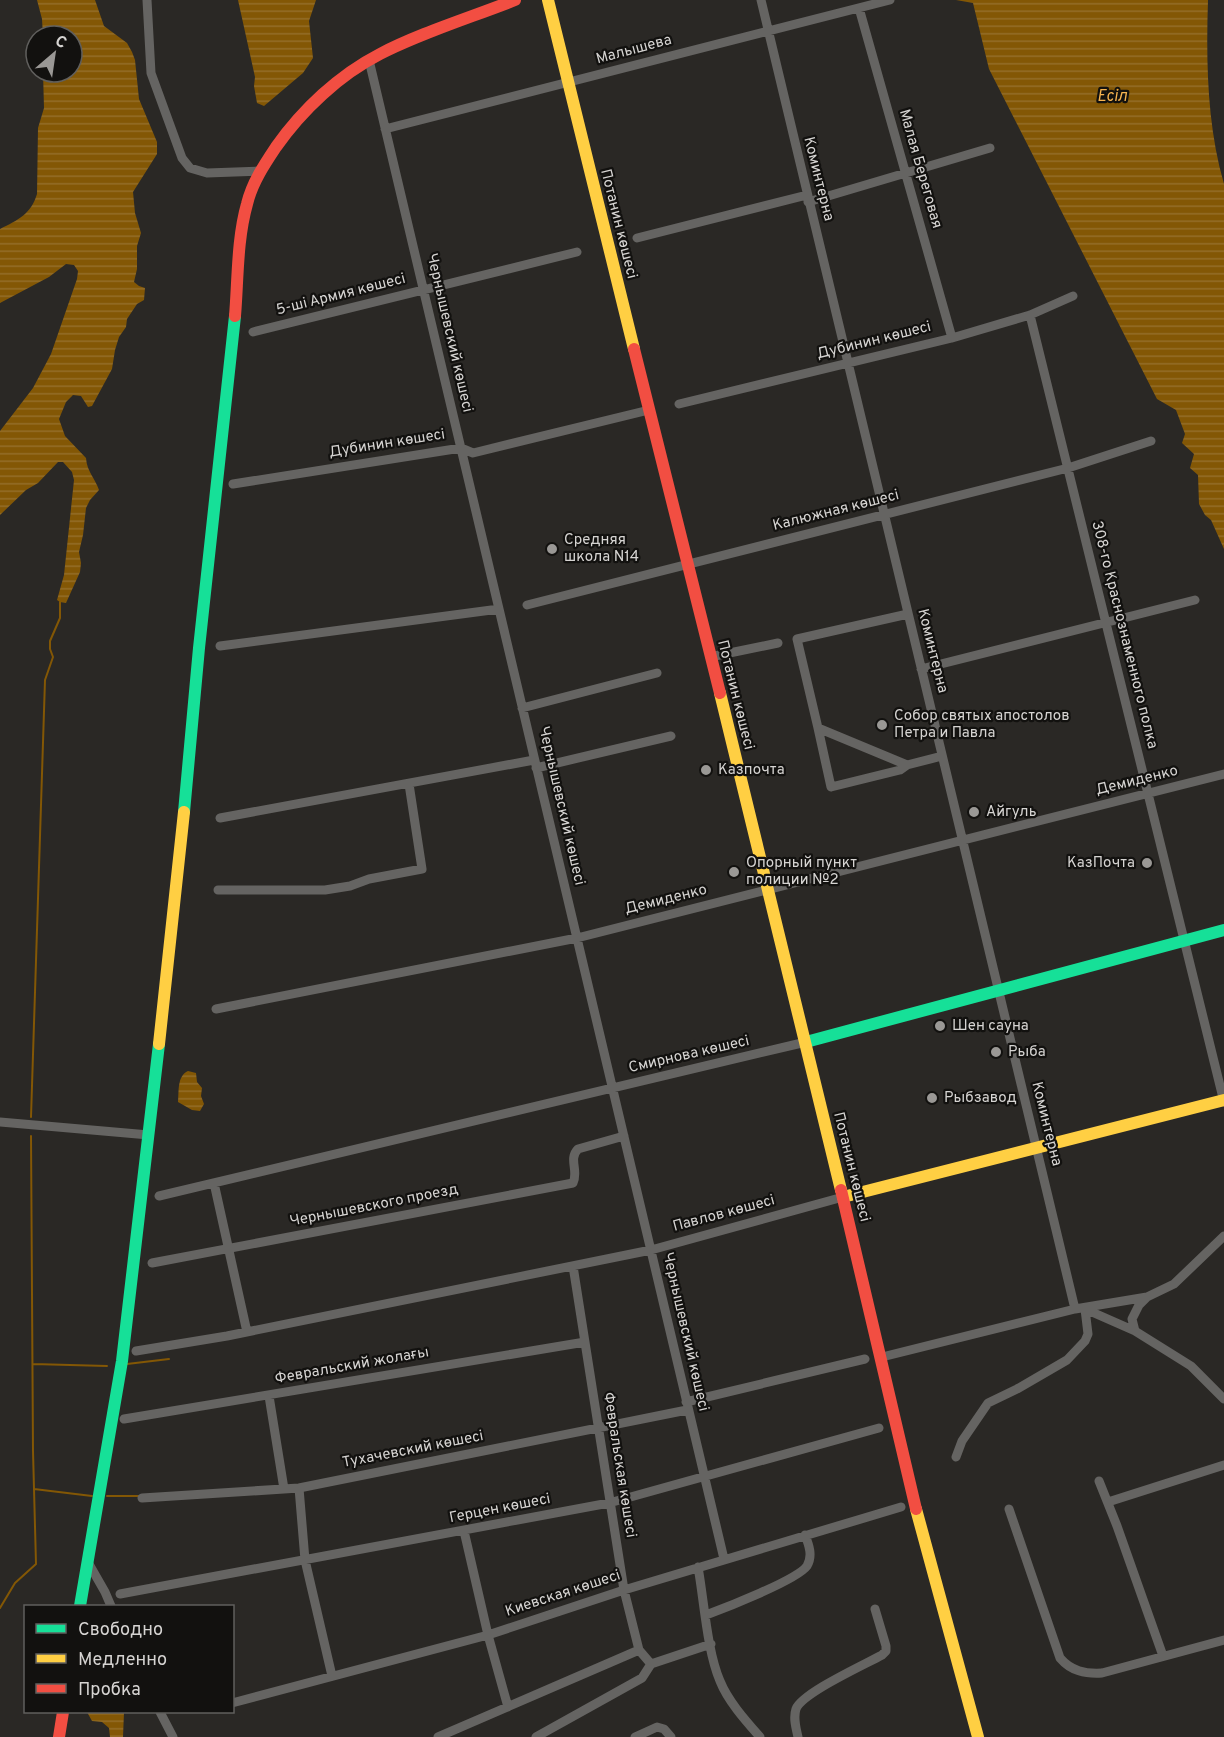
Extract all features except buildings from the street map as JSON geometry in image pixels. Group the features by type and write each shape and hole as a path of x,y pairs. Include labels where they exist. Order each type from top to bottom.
{"main road":[{"path":"80,1605 121,1365 149,1136 247,203 260,171 287,132 308,108 349,73 399,45 515,0"},
{"name":"Потанин көшесі","path":"548,0 806,1042 882,1357 914,1501 939,1572 978,1737"},
{"name":"Смирнова көшесі","path":"806,1042 1224,930"},
{"name":"Павлов көшесі","path":"843,1197 1224,1101"},
{"path":"59,1737 63,1713"}],"street":[{"path":"147,0 151,73 182,158 190,168 207,173 260,171"},
{"name":"Коминтерна","path":"761,0 1036,1147 1080,1309"},
{"name":"Малышева","path":"385,129 890,0"},
{"name":"Малая Береговая","path":"859,8 952,338"},
{"name":"Чернышевский көшесі","path":"369,60 724,1559"},
{"path":"638,238 906,173 990,148"},
{"name":"5-ші Армия көшесі","path":"253,332 577,252"},
{"name":"Дубинин көшесі","path":"679,404 952,338 1030,315 1073,296"},
{"name":"308-го Краснознаменного полка","path":"1030,315 1224,1101"},
{"name":"Дубинин көшесі","path":"233,484 460,448 473,453 649,410"},
{"name":"Калюжная көшесі","path":"527,604 1068,468 1151,441"},
{"path":"921,669 1195,600"},
{"path":"220,646 499,609"},
{"path":"908,614 797,639 831,787 900,770 907,765 942,756"},
{"path":"710,657 778,643"},
{"path":"522,708 657,672"},
{"path":"818,728 907,765"},
{"path":"220,818 535,764 671,736"},
{"name":"Демиденко","path":"216,1009 577,938 1224,774"},
{"path":"218,890 325,890 422,869 409,784"},
{"name":"Смирнова көшесі","path":"159,1196 806,1042"},
{"path":"0,1122 149,1136"},
{"name":"Чернышевского проезд","path":"152,1263 573,1183 575,1178 573,1155 578,1149 624,1136"},
{"path":"214,1183 247,1332"},
{"name":"Павлов көшесі","path":"136,1352 227,1336 651,1250 843,1197"},
{"path":"882,1357 1080,1309 1147,1297 1174,1284 1224,1236"},
{"name":"Февральская көшесі","path":"573,1266 624,1590 639,1650 651,1664"},
{"path":"1135,1331 1132,1326 1133,1314 1147,1297"},
{"path":"1080,1309 1135,1331 1191,1366 1224,1399"},
{"path":"956,1457 962,1441 987,1403 1017,1389 1067,1360 1085,1341 1088,1334 1080,1309"},
{"name":"Февральский жолағы","path":"124,1419 585,1342"},
{"name":"Тухачевский көшесі","path":"142,1498 299,1488 598,1428 865,1359"},
{"path":"269,1396 284,1489"},
{"name":"Герцен көшесі","path":"120,1594 609,1503 879,1428"},
{"path":"1108,1502 1224,1465"},
{"path":"1099,1482 1163,1656"},
{"path":"299,1488 305,1560 332,1676"},
{"name":"Киевская көшесі","path":"234,1702 488,1635 698,1567 901,1507"},
{"path":"1009,1509 1060,1658 1073,1669 1091,1674 1102,1673 1224,1640"},
{"path":"464,1531 488,1635 508,1707"},
{"path":"706,1615 756,1595 803,1570 808,1562 810,1551 805,1535"},
{"path":"87,1562 111,1605"},
{"path":"698,1567 711,1644 720,1681 729,1698 760,1737"},
{"path":"798,1737 795,1720 796,1708 806,1696 886,1651 875,1609"},
{"path":"536,1737 642,1678 651,1664 711,1644"},
{"path":"438,1737 639,1650"},
{"path":"161,1713 173,1737"},
{"path":"635,1737 657,1727 664,1729 671,1737"}],"water":[{"path":"37,0 95,0 104,26 127,43 132,52 139,99 157,142 157,154 133,192 135,213 141,233 137,246 137,269 134,282 145,288 144,300 137,304 127,319 126,327 119,337 115,350 112,369 92,406 88,407 81,396 73,395 66,402 59,419 65,436 86,458 99,490 86,508 79,552 80,572 66,603 57,600 64,575 74,480 72,472 63,462 58,462 38,483 26,490 0,515 0,431 33,388 51,354 78,271 74,265 66,264 49,277 0,303 0,229 27,211 37,194 38,128 44,108 43,84 84,84 84,24 42,24"},
{"path":"238,0 316,0 309,21 313,58 303,73 264,106 257,103 255,77"},
{"name":"Есіл","path":"956,0 1208,0 1207,46 1211,116 1224,184 1224,549 1211,520 1199,504 1198,475 1190,468 1194,454 1182,443 1185,434 1176,410 1157,399 989,69 973,3"},
{"path":"188,1071 196,1073 197,1082 202,1088 201,1096 204,1104 200,1111 192,1110 178,1102 180,1080"},
{"path":"88,1713 124,1713 123,1737 110,1737 109,1728 102,1722 92,1721"}],"waterway":[{"path":"31,1117 45,680 53,657 50,641 60,618 60,602"},
{"path":"0,1608 15,1583 36,1564 31,1136"},
{"path":"127,1364 169,1359"},
{"path":"33,1364 107,1366"},
{"path":"34,1489 92,1496"},
{"path":"107,1496 140,1496"}],"traffic: fast":[{"path":"184,812 199,648 235,316"},
{"path":"806,1042 1224,930"},
{"path":"80,1605 122,1361 159,1044"}],"traffic: slow":[{"path":"548,0 634,349"},
{"path":"720,693 841,1190"},
{"path":"159,1044 184,812"},
{"path":"843,1197 1224,1100"},
{"path":"916,1509 978,1737"}],"traffic: jam":[{"path":"235,316 240,245 249,196 267,161 297,120 322,94 350,72 380,54 429,32 515,0"},
{"path":"634,349 720,693"},
{"path":"841,1190 916,1509"},
{"path":"59,1737 63,1713"}],"place":[{"name":"Средняя школа N14","path":"552,549"},
{"name":"Собор святых апостолов Петра и Павла","path":"882,725"},
{"name":"Казпочта","path":"706,770"},
{"name":"Айгуль","path":"974,812"},
{"name":"КазПочта","path":"1147,863"},
{"name":"Опорный пункт полиции №2","path":"734,872"},
{"name":"Шен сауна","path":"940,1026"},
{"name":"Рыба","path":"996,1052"},
{"name":"Рыбзавод","path":"932,1098"}]}
